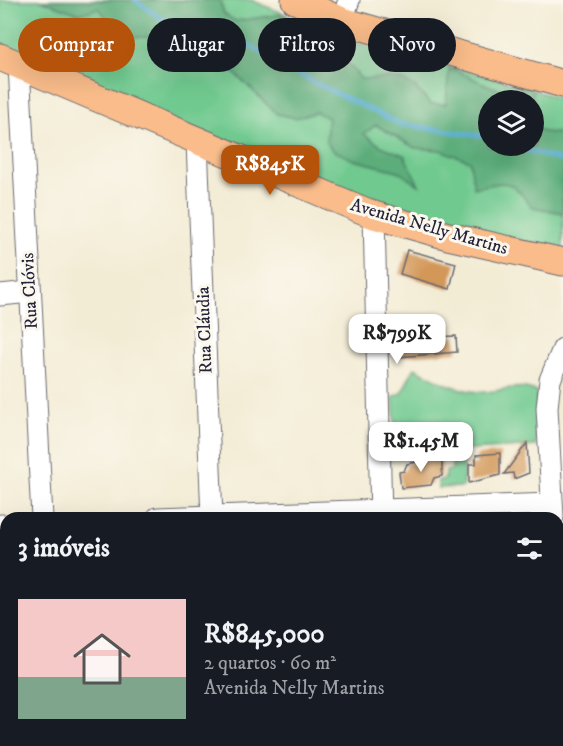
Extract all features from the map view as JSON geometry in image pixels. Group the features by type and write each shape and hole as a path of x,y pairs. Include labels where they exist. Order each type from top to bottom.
{"main road":[{"path":"295,0 346,11 563,84"},
{"name":"Avenida Nelly Martins","path":"10,61 374,215 448,236 563,262"}],"street":[{"name":"Rua Clóvis","path":"10,61 30,292 42,512"},
{"name":"Rua Cláudia","path":"197,142 212,512"},
{"path":"374,215 380,512"},
{"path":"0,295 30,292"},
{"path":"495,512 553,511 547,408 550,380 563,349"}],"green space":[{"path":"0,0 251,0 295,18 258,18 258,72 356,72 356,43 368,46 368,72 456,72 456,68 533,90 478,90 478,156 544,156 544,93 563,99 563,253 378,209 60,72 135,72 135,18 18,18 18,54 0,46"},
{"path":"41,0 220,0 224,14 230,18 147,18 147,37 135,36 135,18 106,18 99,8 79,14"},
{"path":"284,14 296,18 258,18 258,72 355,72 361,79 400,80 415,87 430,104 446,104 449,72 456,71 485,84 511,90 478,90 478,156 544,156 544,132 563,134 563,213 532,207 513,186 508,184 474,188 470,161 440,150 415,148 376,125 364,134 381,146 404,155 419,185 398,171 354,160 332,150 326,141 328,118 316,112 296,118 277,114 233,72 246,72 246,19"},
{"path":"532,86 532,90 511,90"},
{"path":"414,368 464,390 489,392 523,388 537,392 536,446 397,455 393,397 401,394"},
{"path":"464,456 463,487 438,488 438,480 445,479 446,471 452,470 452,457"}],"building":[{"path":"407,250 456,263 450,289 400,274"},
{"path":"429,320 429,337 456,336 457,352 397,357 406,344 404,321"},
{"path":"527,443 529,473 514,479 513,473 504,474"},
{"path":"500,453 500,475 469,483 469,464 476,464 476,455"},
{"path":"442,457 442,476 434,478 431,485 401,488 399,472 404,471 407,464"}],"waterway":[{"path":"135,0 160,18 243,42 315,83 400,124 478,135"},
{"path":"544,155 563,161"}]}
